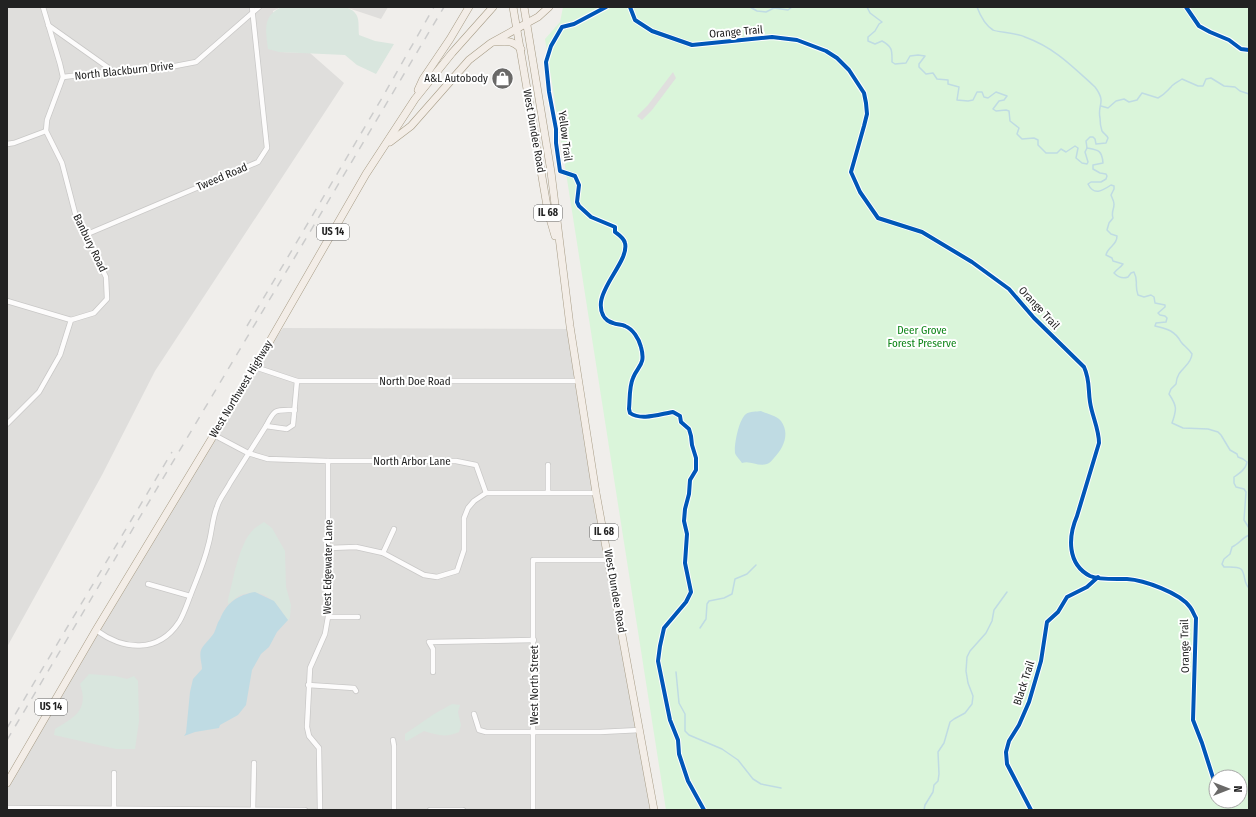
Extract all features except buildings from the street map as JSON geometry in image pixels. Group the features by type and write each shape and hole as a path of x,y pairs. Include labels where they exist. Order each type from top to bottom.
{"main road":[{"path":"415,99 422,79 470,7"},
{"name":"West Northwest Highway","path":"7,783 96,630 255,367 366,174 415,99 448,58 493,7"},
{"name":"West Dundee Road","path":"513,7 548,212 560,253"},
{"name":"West Dundee Road","path":"524,7 528,22 551,172 560,253 596,493 654,810"},
{"path":"385,146 411,126 469,60 491,43 538,17 549,7"},
{"path":"491,43 508,41 516,44 520,49"}],"street":[{"path":"7,144 14,143 46,131 46,120 63,77 43,7"},
{"name":"North Blackburn Drive","path":"63,77 113,71 149,71 196,62 252,9 259,7"},
{"name":"Tweed Road","path":"86,235 258,162 267,148 252,9"},
{"path":"48,25 113,71"},
{"name":"Banbury Road","path":"46,131 62,163 74,213 106,277 107,299 94,313 71,320"},
{"path":"7,301 71,320 60,355 39,392 7,424"},
{"name":"North Doe Road","path":"255,367 297,381 578,381"},
{"path":"266,426 287,429 293,425 297,381"},
{"path":"96,630 122,644 140,646 151,644 170,633 178,623 201,570 209,545 217,507 272,414 276,411 295,410"},
{"name":"North Arbor Lane","path":"214,435 248,453 268,459 328,461 456,461 476,465 486,493"},
{"name":"West Edgewater Lane","path":"320,810 319,748 309,736 307,727 310,668 325,634 328,617 328,461"},
{"path":"548,465 548,492"},
{"path":"328,548 356,548 383,553 424,575 437,577 457,571 464,550 464,518 468,508 474,501 486,493 596,493"},
{"path":"383,553 394,529"},
{"name":"West North Street","path":"533,810 534,560 609,560"},
{"path":"148,584 190,596"},
{"path":"328,617 358,617"},
{"path":"433,672 433,649 430,642 534,640"},
{"path":"308,685 354,688 356,691"},
{"path":"474,714 479,730 486,732 534,733 640,730"},
{"path":"393,740 394,810"},
{"path":"253,810 254,763"},
{"path":"114,773 114,810"},
{"path":"7,808 114,810 305,810"},
{"path":"430,810 463,810"}],"shaded area":[{"path":"7,7 281,7 273,11 279,52 310,53 344,83 155,371 102,475 7,647"},
{"path":"281,7 348,8 357,16 359,22 359,35 375,41 394,44 376,74 357,65 345,55 279,52 268,49 266,30 268,20 275,11"},
{"path":"339,7 388,7 381,19 348,8"},
{"path":"673,72 676,78 652,110 642,120 637,116 648,105"},
{"path":"283,328 570,329 654,810 7,810 7,783 255,366"},
{"path":"264,522 272,528 285,551 286,587 291,605 290,617 288,621 275,603 265,595 259,593 242,595 228,604 240,552 249,535 254,529"},
{"path":"89,674 115,676 127,679 134,676 138,681 139,721 135,749 116,749 54,735 55,729 69,721 78,712 83,700 80,684"},
{"path":"452,704 460,705 458,712 461,725 459,732 450,735 437,735 424,731 407,741 405,740 405,734 434,714"}],"green space":[{"name":"Deer Grove Forest Preserve","path":"563,7 1249,7 1249,810 666,810 545,39 560,22"}],"water":[{"path":"761,411 774,416 781,421 785,430 785,440 781,450 768,464 760,465 748,462 742,463 735,453 736,438 739,426 746,414"},
{"path":"255,592 274,601 288,620 277,632 269,647 261,654 252,670 246,705 238,715 220,725 219,728 195,732 184,736 186,733 190,692 193,679 202,669 200,652 214,633 226,608 238,597"}],"waterway":[{"path":"750,7 757,11 766,12 774,8 788,10 792,7"},
{"path":"867,7 870,13 882,22 868,37 868,41 875,44 882,41 888,45 892,52 892,62 895,64 906,63 910,56 925,56 919,64 919,67 926,74 933,73 937,79 948,80 948,84 959,87 957,100 973,100 977,92 982,92 984,97 988,98 996,92 1007,96 1004,100 999,101 993,109 996,111 1009,111 1010,121 1019,128 1017,134 1022,139 1034,138 1038,140 1038,145 1046,153 1057,153 1061,149 1066,152 1075,146 1078,148 1076,158 1082,163 1087,164 1088,162 1085,152 1087,148 1086,141 1090,137 1093,137 1096,144 1106,143 1108,138 1103,132 1100,123 1099,113 1101,100 1099,92 1063,58 1045,46 1022,36 993,30 990,28 985,23 977,7"},
{"path":"1101,106 1108,108 1116,101 1124,99 1129,102 1137,100 1142,93 1158,98 1182,79 1198,86 1203,86 1206,79 1211,78 1224,86 1235,87 1240,91 1249,94"},
{"path":"1087,148 1097,150 1102,155 1103,163 1093,165 1093,169 1100,173 1106,174 1107,176 1106,179 1101,182 1091,182 1088,184 1090,188 1098,191 1111,185 1114,186 1111,195 1114,203 1112,214 1113,218 1109,223 1107,230 1111,234 1117,236 1117,239 1106,255 1112,258 1113,261 1123,264 1114,273 1119,277 1124,278 1128,277 1134,272 1138,295 1144,297 1151,295 1154,297 1155,303 1165,305 1165,307 1158,313 1167,318 1166,322 1156,323 1155,326 1167,329 1174,333 1192,354 1189,362 1179,374 1176,384 1171,389 1169,394 1174,402 1175,408 1172,423 1183,428 1208,429 1218,432 1230,450 1247,462 1244,469 1234,477 1234,483 1236,487 1244,489 1246,492 1244,520 1249,528"},
{"path":"1249,535 1232,547 1230,554 1224,559 1222,564 1224,567 1235,567 1241,569 1244,573 1246,584 1249,588"},
{"path":"700,628 706,619 707,604 709,601 724,598 732,594 735,579 747,574 756,565"},
{"path":"924,810 925,805 933,792 934,785 938,781 938,752 944,743 950,722 965,713 972,704 973,696 968,683 966,671 967,657 970,651 986,633 992,621 994,610 1007,592"},
{"path":"676,672 679,703 685,714 685,731 689,735 722,749 738,760 753,779 761,784 781,788"}],"railway":[{"path":"247,326 434,7"},
{"path":"7,740 444,7"},
{"path":"7,728 172,452"}],"cycle path":[{"name":"Yellow Trail","path":"606,7 574,24 562,27 551,46 546,62 549,92 556,129 556,143 560,171 575,176 579,185 577,202 579,206 591,217 615,227 615,232 625,243 625,249 620,264 606,287 601,305 603,315 607,320 615,324 624,325 631,329 641,347 643,358 631,385 630,413 645,417 673,412 680,416 681,422 689,429 696,458 696,470 690,480 684,521 687,534 685,563 691,592 686,602 664,628 658,661 670,720 678,740 679,754 688,781 704,810"},
{"name":"Orange Trail","path":"630,7 635,20 652,31 692,45 772,37 797,40 826,51 837,58 849,70 864,93 867,114 851,172 860,192 878,218 922,232 972,262 1009,289 1034,318 1084,367 1087,376 1090,402 1099,443 1074,524 1071,541 1073,557 1082,571 1090,576 1103,579 1127,579 1143,582 1170,592 1191,608 1196,618 1193,720 1210,769"},
{"path":"1186,7 1199,26 1229,40 1241,49 1249,50"},
{"name":"Black Trail","path":"1031,810 1007,764 1006,752 1009,741 1019,725 1029,702 1041,661 1047,622 1058,612 1067,597 1087,587 1098,577"}],"place":[{"name":"A&L Autobody","path":"503,78"}]}
